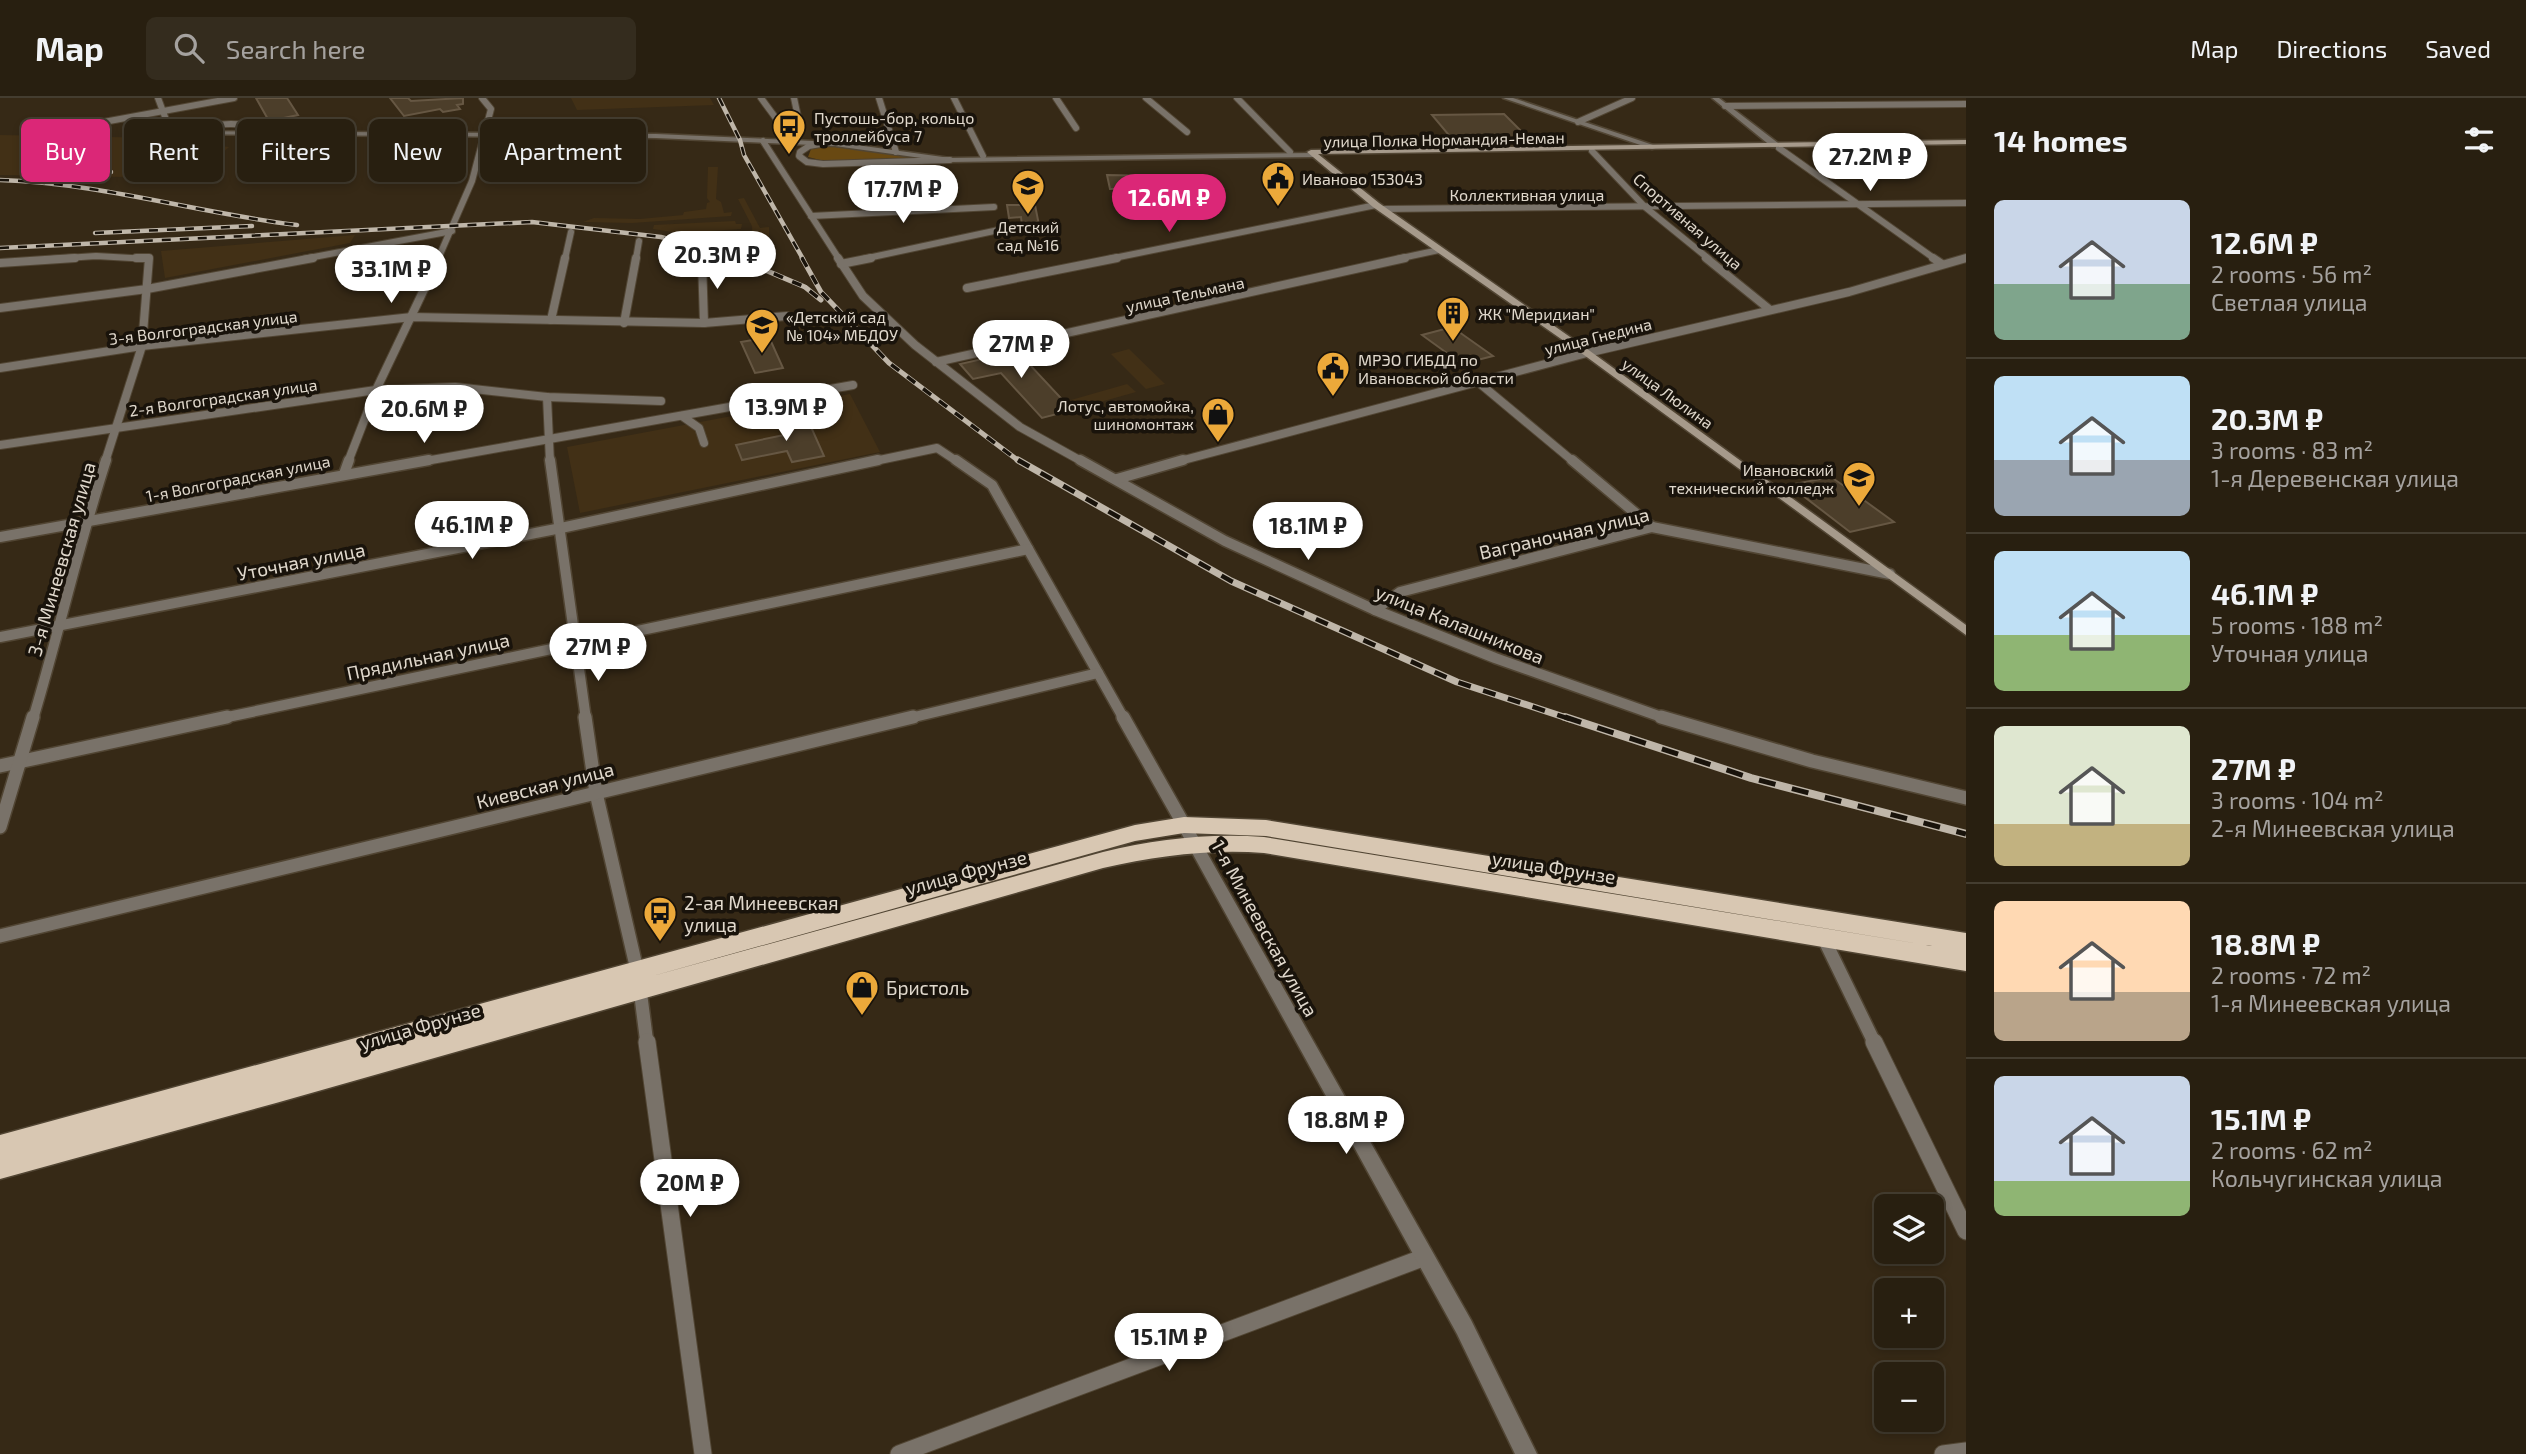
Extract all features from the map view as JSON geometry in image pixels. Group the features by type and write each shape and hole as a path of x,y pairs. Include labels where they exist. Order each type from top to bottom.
{"highway":[{"name":"улица Фрунзе","path":"0,1147 1103,860 1189,834 1819,928 1966,943"},
{"name":"улица Фрунзе","path":"1819,928 1966,961"},
{"name":"улица Фрунзе","path":"0,1166 276,1092 639,979"}],"main road":[{"name":"улица Полка Нормандия-Неман","path":"1309,154 1966,144"},
{"name":"улица Полка Нормандия-Неман","path":"1309,154 1657,148"},
{"name":"улица Люлина","path":"1309,154 1439,250 1587,353 1966,631"},
{"name":"улица Люлина","path":"1309,154 1348,183"},
{"path":"1328,167 1334,158 1349,155"}],"street":[{"path":"158,98 167,119"},
{"path":"110,121 234,98"},
{"path":"482,98 491,108 488,119"},
{"path":"761,98 787,139"},
{"path":"787,139 798,117 793,98"},
{"path":"879,98 896,152"},
{"path":"954,98 983,158"},
{"path":"1056,98 1076,128"},
{"path":"1146,98 1187,132"},
{"path":"1239,99 1250,98"},
{"name":"Спортивная улица","path":"1506,98 1657,148"},
{"path":"1578,122 1632,98"},
{"path":"1715,98 1777,147 1942,264"},
{"path":"1239,99 1290,152"},
{"path":"1725,106 1966,104"},
{"name":"улица Полка Нормандия-Неман","path":"223,133 480,134"},
{"name":"улица Полка Нормандия-Неман","path":"646,138 763,141 787,139 950,160 1290,152 1309,154"},
{"name":"улица Калашникова","path":"763,141 863,296 936,362 1020,427 1225,541 1375,610 1633,709 1812,761 1966,798"},
{"path":"826,143 803,149 799,156 807,162 823,164 950,160"},
{"path":"344,474 376,390 452,231 472,181 480,150"},
{"name":"Спортивная улица","path":"1592,151 1645,207 1769,309"},
{"name":"улица Полка Нормандия-Неман","path":"922,156 983,158 1309,154"},
{"name":"Коллективная улица","path":"1379,207 1966,203"},
{"path":"811,216 994,206"},
{"path":"967,288 1379,207"},
{"path":"841,264 1008,229"},
{"path":"0,308 147,289 452,231"},
{"path":"551,320 571,232"},
{"path":"624,323 639,241"},
{"name":"улица Тельмана","path":"936,362 1439,250"},
{"name":"3-я Минеевская улица","path":"0,263 96,256 149,258 142,346 86,522 61,626 0,827"},
{"name":"улица Гнедина","path":"1117,479 1301,427 1587,353 1849,292 1966,258"},
{"path":"702,260 704,323"},
{"name":"3-я Волгоградская улица","path":"0,368 142,346 412,317 704,323 787,316"},
{"path":"1478,382 1652,527"},
{"name":"1-я Волгоградская улица","path":"0,537 853,385"},
{"name":"2-я Волгоградская улица","path":"0,445 376,390 455,387 547,397 661,401"},
{"path":"547,397 547,440 596,793 639,979 703,1454"},
{"path":"682,416 699,428 704,443"},
{"name":"Уточная улица","path":"0,637 561,527 937,448"},
{"name":"1-я Минеевская улица","path":"937,448 992,485 1464,1327 1525,1454"},
{"name":"Ваграночная улица","path":"1375,610 1400,592 1652,527 1890,573"},
{"name":"Прядильная улица","path":"0,766 576,642 1028,549"},
{"name":"Киевская улица","path":"0,936 1098,673"},
{"path":"1819,928 1966,1231"},
{"path":"899,1454 1425,1257"},
{"path":"1942,1454 1966,1451"}],"shaded area":[{"path":"571,98 710,98 714,105 577,110"},
{"path":"0,135 21,135 21,175 0,175"},
{"path":"110,137 124,137 124,177 110,177"},
{"path":"828,146 913,158 828,162 808,157 811,149"},
{"path":"708,167 718,167 716,199 721,202 724,213 732,212 731,216 632,223 583,222 594,218 640,219 683,215 684,212 706,209 707,203 710,202 707,198"},
{"path":"744,198 760,228 769,227 769,243 762,244 762,248 753,249 752,226 738,199"},
{"path":"735,221 736,224 742,224 741,229 679,233 653,229 654,225"},
{"path":"355,235 350,243 165,278 161,251"},
{"path":"1129,349 1165,384 1146,389 1111,354"},
{"path":"1127,384 1136,392 1072,410 1064,402"},
{"path":"850,394 880,452 580,513 567,447"}],"building":[{"path":"256,98 287,98 298,115 279,119 268,119"},
{"path":"390,98 408,98 411,101 463,98 463,104 457,105 460,109 443,112 440,109 404,116"},
{"path":"1504,114 1528,138 1453,140 1432,115"},
{"path":"1107,175 1156,176 1160,188 1110,189"},
{"name":"Детский сад №16","path":"1007,205 1035,205 1039,225 1022,226 1021,217 1009,218"},
{"name":"ЖК \"Меридиан\"","path":"1452,327 1493,356 1462,364 1422,335"},
{"name":"«Детский сад № 104» МБДОУ","path":"769,337 783,368 755,373 741,342"},
{"path":"1027,349 1040,362 1029,364 1072,410 1042,418 1001,373 973,379 960,364"},
{"path":"807,418 824,456 792,462 787,451 742,460 736,445 784,435 779,424"},
{"name":"Ивановский технический колледж","path":"1831,477 1894,522 1850,532 1789,485"}],"railway":[{"path":"719,98 740,140 744,155 803,259"},
{"path":"0,180 112,192 297,225"},
{"path":"0,248 532,222 661,237 743,259"},
{"path":"95,233 252,226"},
{"path":"737,258 805,287 821,300"},
{"path":"802,258 821,292 889,363 1020,462"},
{"path":"1018,460 1231,581 1457,682 1570,719"},
{"path":"1565,717 1751,778 1966,834"}],"place":[{"name":"Пустошь-бор, кольцо троллейбуса 7","path":"789,156"},
{"name":"Иваново 153043","path":"1278,208"},
{"name":"Детский сад №16","path":"1028,216"},
{"name":"ЖК \"Меридиан\"","path":"1453,343"},
{"name":"«Детский сад № 104» МБДОУ","path":"762,355"},
{"name":"МРЭО ГИБДД по Ивановской области","path":"1333,398"},
{"name":"Лотус, автомойка, шиномонтаж","path":"1218,444"},
{"name":"Ивановский технический колледж","path":"1859,508"},
{"name":"2-ая Минеевская улица","path":"660,943"},
{"name":"Бристоль","path":"862,1017"}]}
